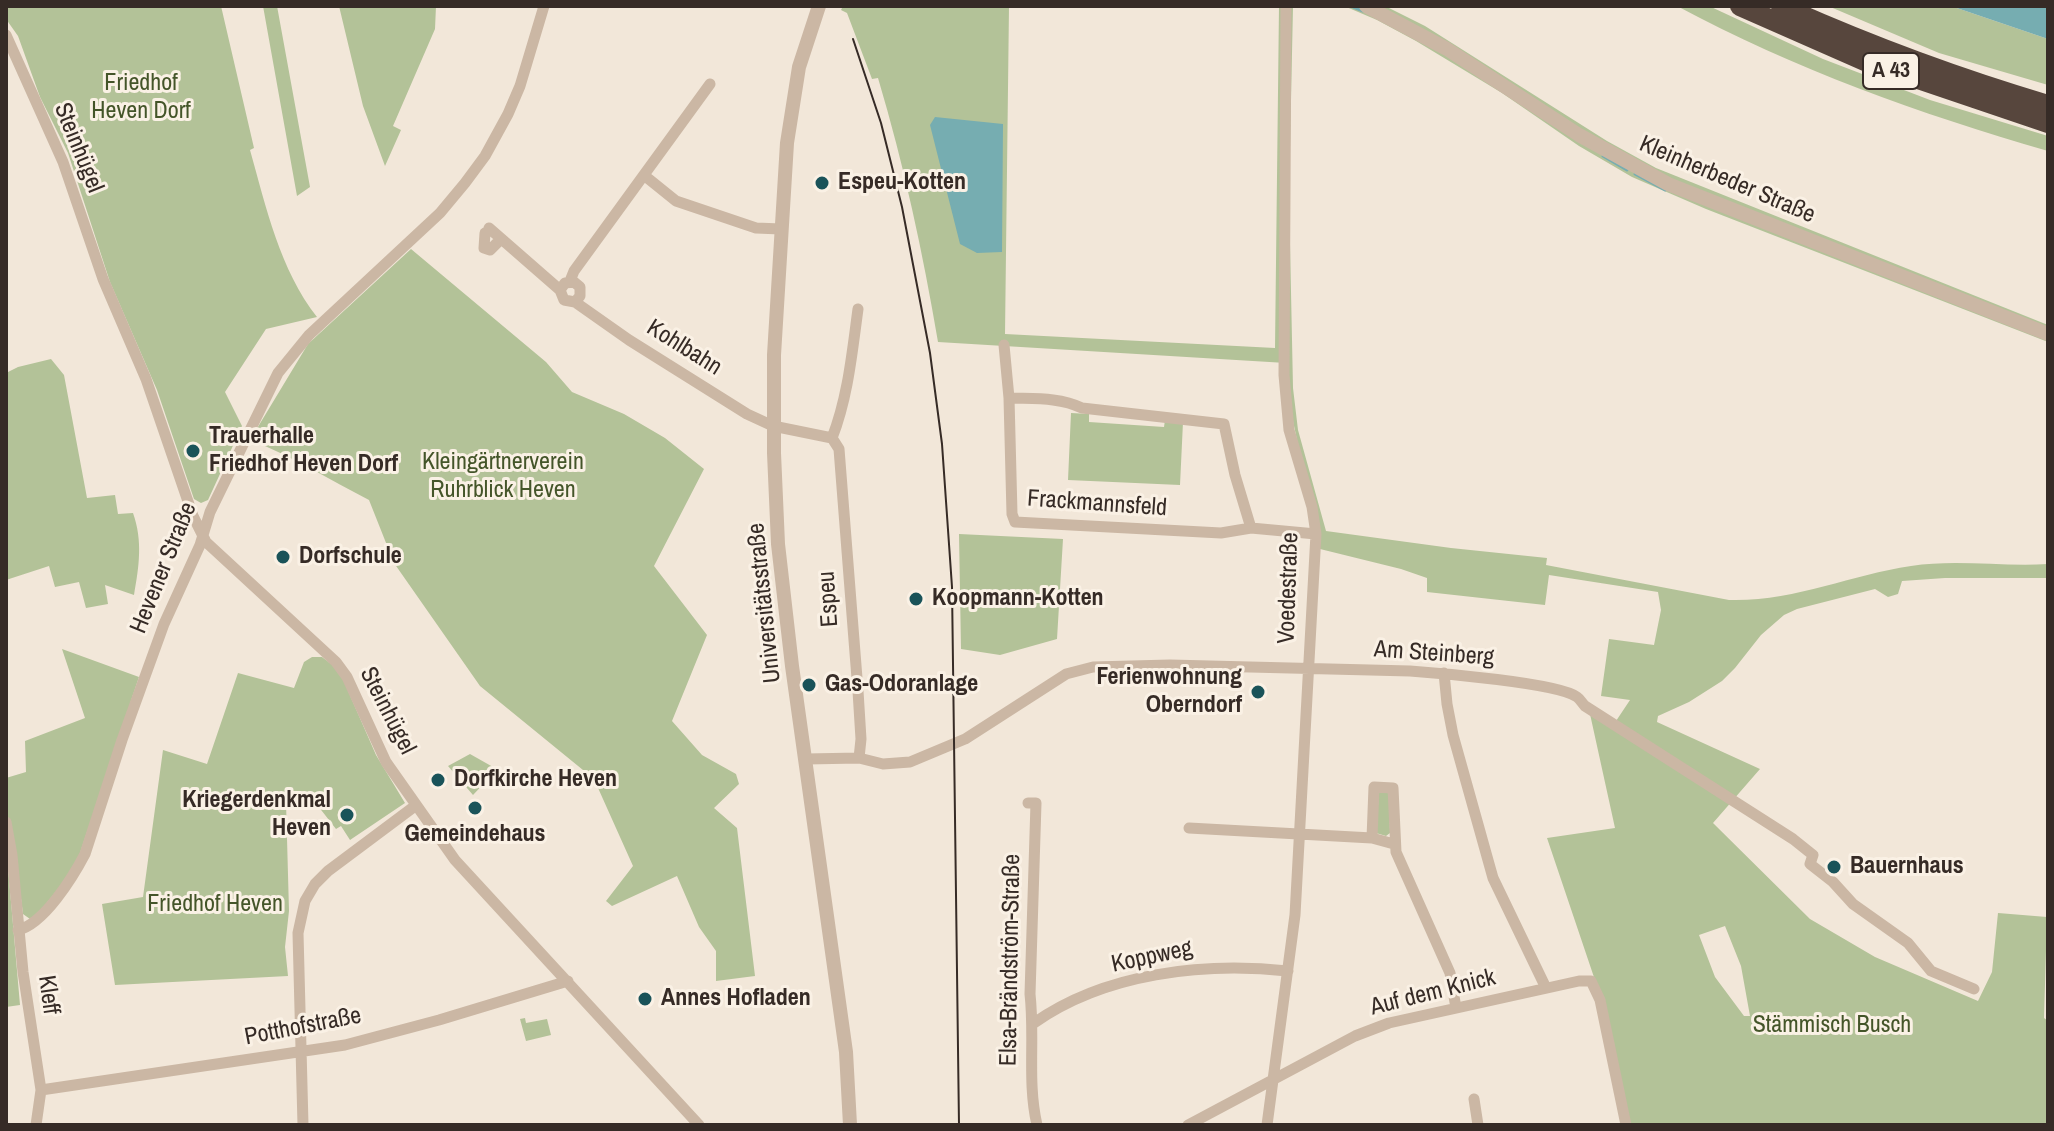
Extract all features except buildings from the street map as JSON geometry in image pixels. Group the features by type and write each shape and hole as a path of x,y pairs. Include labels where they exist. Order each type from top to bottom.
{"highway":[{"name":"A 43","path":"1740,6 1865,61 2048,123"},
{"name":"A 43","path":"1781,6 1872,45 2048,105"}],"street":[{"name":"Hevener Straße","path":"18,930 38,920 85,854 150,661 213,507 265,396 293,352 440,213 485,156 520,86 544,6"},
{"name":"Universitätsstraße","path":"819,6 803,54 787,143 773,426 778,544 846,1052 850,1125"},
{"name":"Universitätsstraße","path":"799,75 829,6"},
{"name":"Voedestraße","path":"1267,1125 1295,915 1316,534 1312,507 1289,430 1284,375 1286,6"},
{"name":"Kleinherbeder Straße","path":"1366,6 1447,49 1579,135 1652,176 2048,334"},
{"name":"Steinhügel","path":"6,35 63,162 103,279 146,379 202,536 211,549 341,668 386,762 464,870 699,1125"},
{"path":"560,290 570,281 574,271 710,84"},
{"path":"645,176 676,201 756,228 781,229"},
{"name":"Kohlbahn","path":"501,239 490,250 484,248 485,233 490,229 560,290 564,300 575,302 699,384 773,426"},
{"path":"570,281 578,284 581,291 575,302"},
{"path":"773,426 832,438 841,415 849,376 858,309"},
{"name":"Frackmannsfeld","path":"1004,345 1009,398 1012,514 1015,522 1221,533 1251,528 1316,534"},
{"path":"1009,398 1053,400 1082,408 1224,424 1251,528"},
{"name":"Espeu","path":"832,438 839,449 842,472 861,739 859,758"},
{"path":"189,505 213,507"},
{"name":"Am Steinberg","path":"806,759 859,758 897,764 918,759 965,739 1066,674 1093,667 1170,665 1444,673 1557,689 1576,696 1585,706 1793,839 1813,855 1810,864 1820,874 1833,882 1853,904 1908,943 1931,971 1974,989"},
{"path":"1444,673 1453,735 1493,878 1546,988"},
{"path":"1372,838 1374,787 1393,788 1394,844 1450,973 1456,1008"},
{"name":"Elsa-Brändström-Straße","path":"1028,803 1036,803 1030,994 1034,1023 1032,1102 1037,1125"},
{"path":"303,1125 298,933 305,901 315,884 328,871 415,806"},
{"name":"Kleff","path":"6,822 41,1090 36,1125"},
{"path":"1189,828 1372,838 1394,844"},
{"name":"Koppweg","path":"1034,1023 1052,1010 1103,990 1174,972 1246,966 1288,971"},
{"name":"Potthofstraße","path":"41,1090 345,1045 568,981"},
{"name":"Auf dem Knick","path":"1188,1125 1377,1028 1546,988 1591,981 1600,1000 1626,1125"},
{"path":"1474,1099 1478,1125"}],"green space":[{"name":"Friedhof Heven Dorf","path":"6,6 221,6 254,148 250,150 268,215 293,279 317,317 266,329 225,392 242,426 208,500 201,503 194,499 157,390 110,282 68,153 40,97 18,36 6,19"},
{"path":"263,6 277,6 310,187 297,196"},
{"path":"339,6 436,6 435,29 393,126 401,130 385,166 363,106"},
{"name":"Stämmisch Busch","path":"843,6 1009,6 1005,334 1275,348 1279,6 1293,6 1289,195 1293,388 1298,430 1326,531 1547,558 1546,565 1729,600 1776,597 1888,570 1928,564 2048,564 2048,578 1902,581 1898,594 1888,597 1875,589 1797,609 1784,615 1761,635 1722,681 1689,702 1658,716 1657,722 1760,769 1713,823 1810,919 1875,957 1978,1001 1992,972 1998,913 2047,917 2044,1018 2048,1021 2048,1125 1627,1125 1600,995 1547,838 1615,828 1590,714 1612,727 1630,700 1601,696 1609,639 1654,645 1661,610 1658,592 1549,575 1545,605 1427,592 1427,578 1320,549 1290,407 1286,363 938,342 912,209 878,78 872,79 847,13 841,10","holes":["1725,926 1741,966 1750,1016 1744,1016 1715,977 1699,935"]},
{"path":"1344,6 1385,6 1425,26 1607,141 1656,168 2048,325 2048,342 1706,209 1632,177 1416,41"},
{"path":"1677,6 1709,6 1823,59 1930,100 2048,136 2048,151 1952,122 1858,88 1766,50"},
{"path":"1828,6 1951,6 2048,39 2048,85 1939,53"},
{"name":"Kleingärtnerverein Ruhrblick Heven","path":"411,249 546,362 572,392 624,414 665,438 704,469 654,566 707,635 672,721 702,755 736,774 739,784 714,808 737,828 755,976 716,981 716,951 699,927 677,876 612,906 606,901 633,866 594,779 480,686 394,563 369,500 250,440 308,344"},
{"path":"51,359 64,375 87,498 115,495 118,514 133,513 136,523 139,554 134,595 105,585 108,604 86,608 79,582 55,587 49,566 6,580 6,373"},
{"path":"1071,413 1089,414 1089,422 1164,427 1165,420 1183,422 1180,485 1068,480"},
{"path":"959,534 1063,539 1057,639 1000,655 961,649"},
{"path":"62,649 139,677 79,856 64,882 30,919 23,914 13,836 6,811 6,778 26,772 25,741 85,718"},
{"name":"Friedhof Heven","path":"312,657 322,657 339,670 376,755 405,803 350,840 341,826 336,829 318,806 286,802 289,911 285,947 288,976 115,985 102,904 143,897 163,750 207,764 238,673 294,688 304,662"},
{"path":"470,754 493,767 493,774 473,795 448,766"},
{"path":"1379,792 1389,792 1390,833 1386,836 1376,833"},
{"path":"6,844 20,1005 6,1007"},
{"path":"525,1018 526,1023 547,1019 551,1035 526,1041 520,1019"}],"water":[{"path":"1951,6 2048,6 2048,39"},
{"path":"935,117 1003,124 1002,252 977,253 960,244 930,125"}],"waterway":[{"path":"1351,6 1363,11"},
{"path":"1603,156 1627,170"},
{"path":"1635,174 1665,190"}],"tram line":[{"path":"853,39 881,123 902,207 930,353 942,444 952,587 959,1125"}],"place":[{"name":"Espeu-Kotten","path":"822,183"},
{"name":"Trauerhalle Friedhof Heven Dorf","path":"193,451"},
{"name":"Dorfschule","path":"283,557"},
{"name":"Koopmann-Kotten","path":"916,599"},
{"name":"Gas-Odoranlage","path":"809,685"},
{"name":"Ferienwohnung Oberndorf","path":"1258,692"},
{"name":"Dorfkirche Heven","path":"438,780"},
{"name":"Gemeindehaus","path":"475,808"},
{"name":"Kriegerdenkmal Heven","path":"347,815"},
{"name":"Bauernhaus","path":"1834,867"},
{"name":"Annes Hofladen","path":"645,999"}]}
